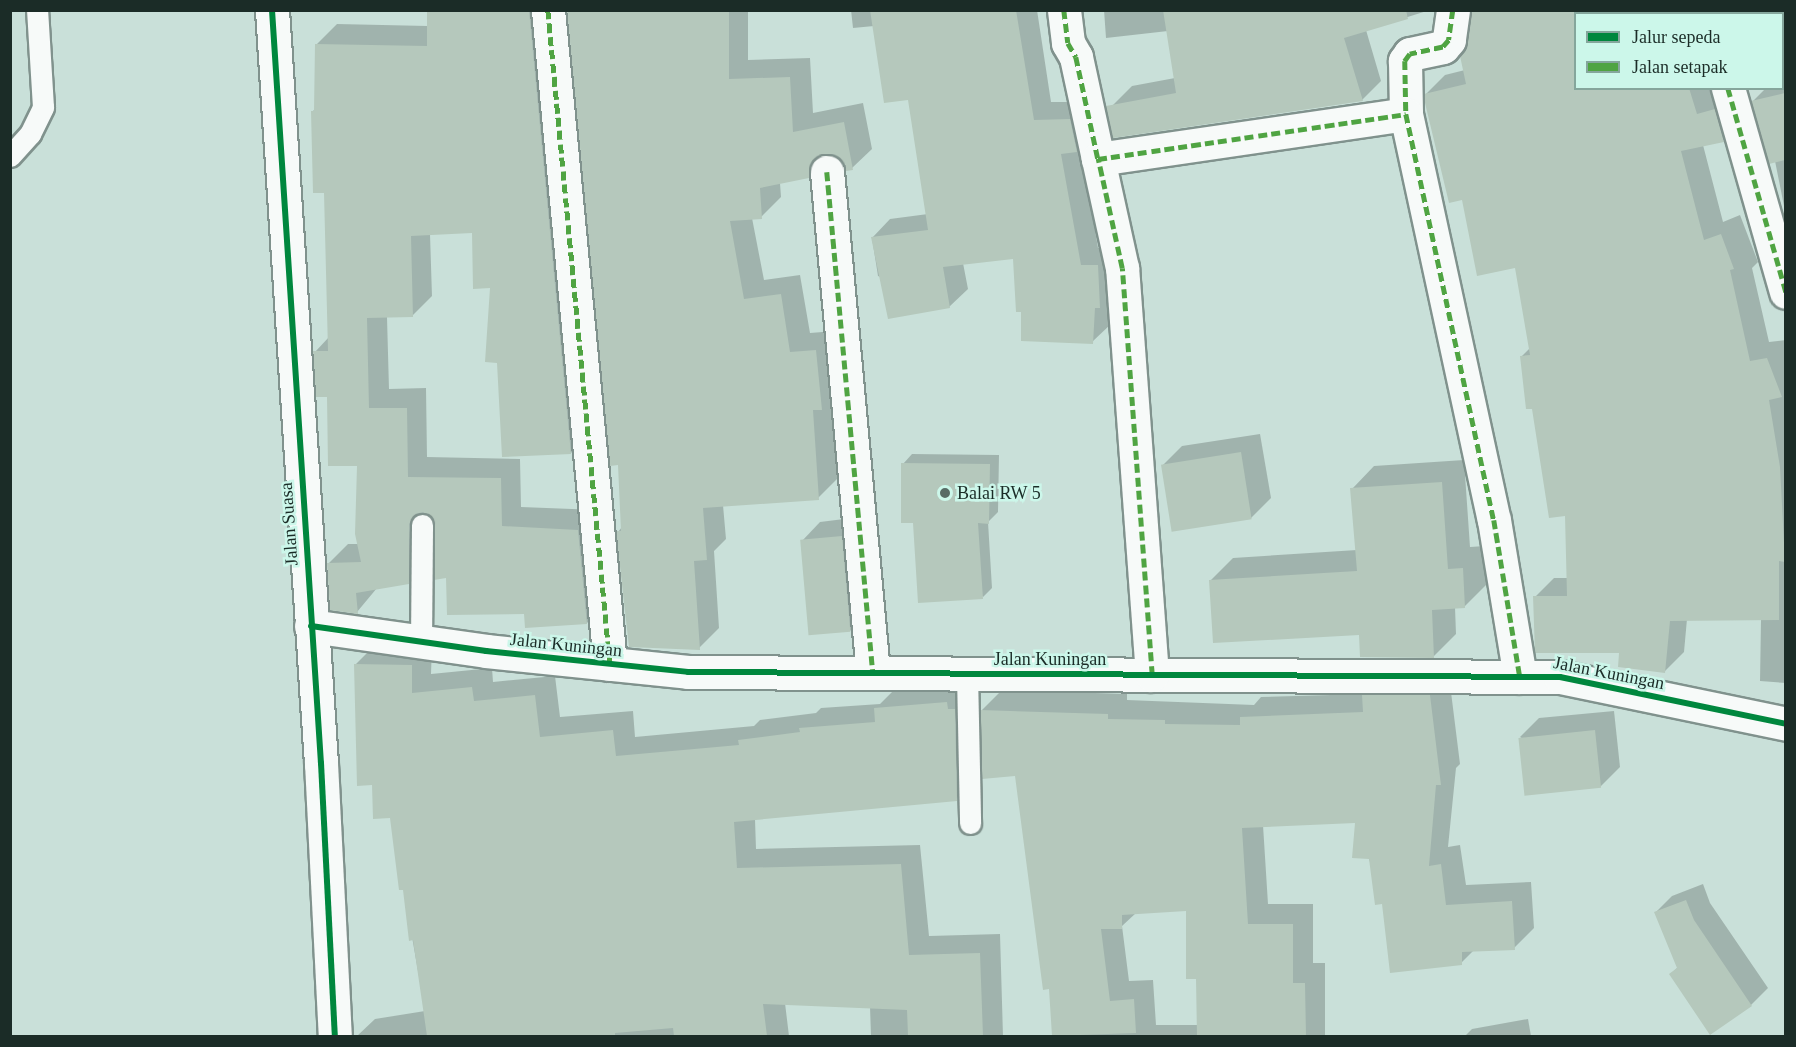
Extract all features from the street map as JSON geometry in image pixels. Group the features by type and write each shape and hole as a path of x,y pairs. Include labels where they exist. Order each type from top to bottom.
{"street":[{"name":"Jalan Suasa","path":"272,10 335,1036"},
{"path":"548,10 610,664"},
{"path":"1064,10 1068,43 1076,57 1122,268 1152,675"},
{"path":"1453,10 1449,40 1443,47 1410,54 1405,61 1406,114 1494,520 1521,677"},
{"path":"1729,90 1785,292"},
{"path":"1098,159 1406,114"},
{"path":"827,172 873,673"},
{"name":"Jalan Kuningan","path":"311,626 421,642 688,672 1560,676 1785,724"}],"lane":[{"path":"10,156 30,134 43,107 37,10"},
{"path":"421,642 422,525"},
{"path":"967,674 970,823"}],"building":[{"path":"427,10 529,10 571,454 502,457 497,363 485,362 490,288 473,289 472,233 411,236 413,317 367,318 369,408 407,408 408,477 501,478 502,526 578,530 587,624 525,628 524,614 447,615 446,578 434,580 435,525 433,518 423,512 415,514 409,524 409,584 356,593 358,614 330,610 327,563 361,562 355,534 357,466 328,466 327,397 316,397 313,351 328,351 324,193 313,193 311,111 314,111 315,44 427,46"},
{"path":"567,10 729,10 729,79 790,77 793,132 844,122 853,170 846,171 834,155 817,156 810,165 809,178 760,188 762,219 730,221 744,299 781,294 790,352 816,350 822,410 813,410 819,500 703,508 707,560 694,561 700,650 629,647 616,531 621,531 618,465 610,466"},
{"path":"870,10 1016,10 1034,120 1070,119 1077,152 1061,154 1081,265 1098,265 1100,308 1095,308 1093,344 1021,341 1021,312 1016,312 1013,259 943,267 950,308 888,319 871,237 928,230 908,100 884,103"},
{"path":"1163,10 1406,10 1408,19 1344,38 1363,101 1113,138 1106,106 1176,93"},
{"path":"1471,10 1575,10 1574,90 1690,90 1697,114 1715,109 1724,142 1681,151 1704,240 1721,234 1734,269 1730,270 1750,361 1767,358 1782,397 1769,400 1780,467 1785,562 1779,561 1779,620 1670,621 1665,673 1618,667 1619,653 1535,653 1533,596 1567,596 1565,516 1549,518 1532,409 1526,409 1520,356 1530,355 1515,268 1477,276 1462,200 1449,203 1424,94 1466,84 1460,56 1468,42"},
{"path":"1785,93 1785,160 1769,164 1751,101"},
{"path":"1241,452 1252,519 1172,532 1161,465"},
{"path":"901,463 990,464 989,524 978,523 983,599 918,603 913,523 901,523"},
{"path":"1442,482 1448,569 1463,568 1465,608 1432,610 1434,658 1360,657 1359,635 1213,643 1209,580 1357,571 1350,488"},
{"path":"842,536 850,632 809,635 800,540"},
{"path":"354,664 412,665 412,693 472,687 474,701 535,695 540,737 613,730 616,756 739,745 738,740 800,732 799,728 875,722 874,708 947,702 948,709 955,709 957,801 734,822 737,868 901,864 909,955 980,953 983,1036 908,1036 907,1010 763,1004 767,1036 674,1036 673,1028 615,1033 615,1036 427,1036 413,940 409,941 403,890 399,890 390,818 373,819 372,785 357,786"},
{"path":"1362,695 1430,695 1441,785 1436,785 1429,866 1441,864 1446,905 1512,901 1515,950 1462,952 1462,965 1390,973 1382,904 1375,905 1369,859 1352,858 1355,823 1242,828 1248,924 1293,924 1293,983 1305,983 1306,1036 1197,1036 1196,979 1186,979 1186,911 1122,915 1122,929 1101,929 1110,1001 1134,999 1136,1033 1052,1036 1049,989 1043,990 1015,776 982,779 980,710 1108,714 1108,719 1165,720 1165,724 1240,725 1240,717 1363,712"},
{"path":"1595,730 1601,788 1524,796 1518,738"},
{"path":"1686,900 1694,920 1752,1006 1710,1035 1669,974 1677,968 1654,912"}],"marked path":[{"path":"548,10 610,664"},
{"path":"1064,10 1068,43 1076,57 1098,159"},
{"path":"1453,10 1449,40 1443,47 1410,54 1405,61 1406,114 1494,520 1520,677"},
{"path":"1729,90 1786,292"},
{"path":"1152,675 1122,268 1098,159 1406,114"},
{"path":"827,172 873,673"}],"cycle path":[{"path":"272,10 321,763 335,1036"},
{"path":"311,626 486,651 688,672 1560,677 1786,724"}],"place":[{"name":"Balai RW 5","path":"945,493"}]}
